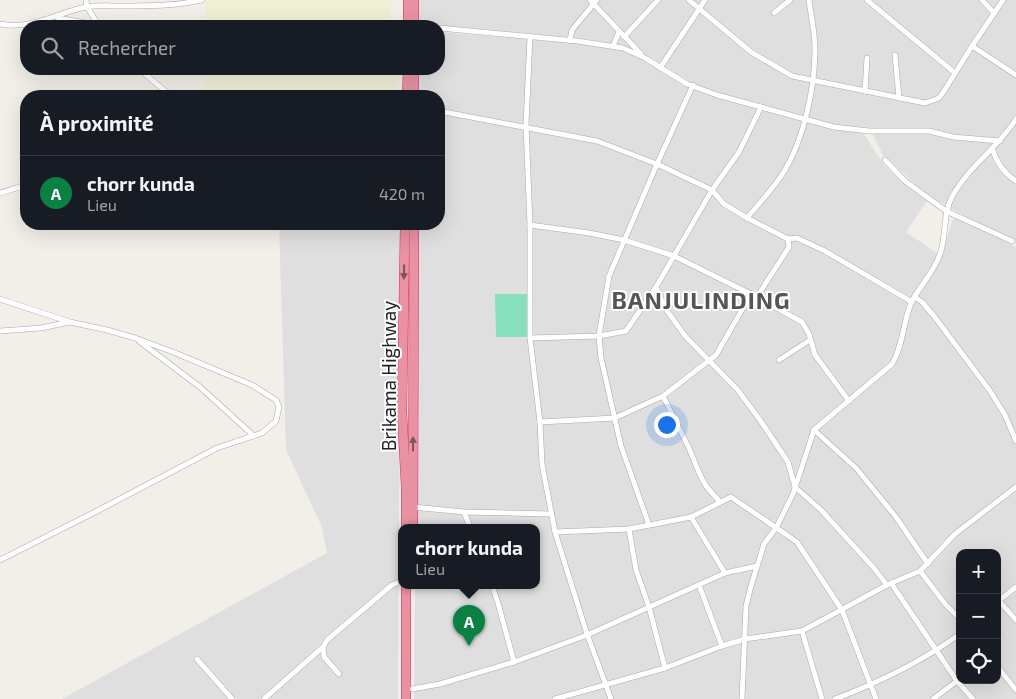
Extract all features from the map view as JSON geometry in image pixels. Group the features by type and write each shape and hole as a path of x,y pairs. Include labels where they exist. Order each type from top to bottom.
{"highway":[{"path":"408,0 408,20"},
{"path":"414,0 415,20"},
{"path":"407,90 408,75"},
{"path":"414,75 414,90"},
{"name":"Brikama Highway","path":"405,230 402,412 406,524"},
{"name":"Brikama Highway","path":"413,524 414,230"},
{"path":"406,589 406,699"},
{"path":"412,589 412,694"}],"street":[{"path":"86,0 87,7 95,20"},
{"path":"48,20 87,7 190,3 202,0"},
{"path":"624,37 658,0"},
{"path":"689,0 751,52 792,76 925,103 939,98 1003,0"},
{"path":"660,68 705,0"},
{"path":"774,12 790,0"},
{"path":"747,218 784,171 796,148 805,120 813,79 815,48 809,0"},
{"path":"867,0 955,73"},
{"path":"982,0 994,12"},
{"path":"570,40 572,30 593,1 619,32 645,58"},
{"path":"56,17 71,20"},
{"path":"0,24 20,25"},
{"path":"445,29 570,40 623,48 693,85 717,95 805,120 842,128 929,131 953,137 1000,141"},
{"path":"613,46 619,32"},
{"path":"530,37 526,127 530,226 530,338 540,422 542,464 555,532 587,635 610,699"},
{"path":"972,46 1016,75"},
{"path":"895,55 899,98"},
{"path":"865,91 867,58"},
{"path":"147,75 165,90"},
{"path":"649,526 621,446 601,358 599,336 609,276 693,85"},
{"path":"530,338 599,336 626,331 656,287 712,190 739,152 761,106"},
{"path":"445,112 597,141 657,164 712,190 724,204 747,218 788,239 797,238 816,247 914,300 922,302 990,391 1005,415 1016,442"},
{"path":"742,699 746,606 764,544 776,528 795,487 814,430 892,364 899,354 902,332 914,300 936,267 939,259 946,211 953,194 972,169 1006,135 1015,121"},
{"path":"992,148 994,156 1002,169 1016,181"},
{"path":"885,160 911,186 946,211 1012,242"},
{"path":"0,193 20,188"},
{"path":"530,226 589,233 624,240 674,256 757,297 802,322 810,340 814,356 849,401"},
{"path":"757,297 789,247 788,239"},
{"path":"656,287 665,308 686,337 736,389 788,462 795,487 821,510 889,584 956,679"},
{"path":"0,293 1,299 70,322 135,338 218,369 252,385 276,400 279,407 276,421 262,433 217,448 0,560"},
{"path":"540,422 615,418 663,396 716,355 751,294"},
{"path":"0,331 41,328 70,322"},
{"path":"135,338 200,387 254,436"},
{"path":"779,360 810,340"},
{"path":"663,396 689,448 700,476 720,502"},
{"path":"814,430 856,468 896,517 928,564"},
{"path":"555,699 665,668 745,639 802,631 889,584 920,571 955,534 1016,487"},
{"path":"555,532 629,529 649,526 691,517 730,497 797,542 842,610 876,699"},
{"path":"413,507 464,512 552,514"},
{"path":"464,512 469,524"},
{"path":"691,517 725,573"},
{"path":"629,529 636,570 649,606 665,668"},
{"path":"412,694 514,662 587,635 725,573 757,566"},
{"path":"920,571 956,614"},
{"path":"264,699 323,646 327,640 398,583"},
{"path":"699,585 722,646"},
{"path":"1001,600 1016,587"},
{"path":"493,589 514,662"},
{"path":"1001,605 1016,620"},
{"path":"802,631 822,699"},
{"path":"835,699 871,686 902,671 956,637"},
{"path":"323,646 324,657 339,674"},
{"path":"197,660 232,699"},
{"path":"1001,671 1016,690"},
{"path":"933,699 956,682"},
{"path":"960,684 973,699"},
{"path":"222,699 226,693"}],"shaded area":[{"path":"417,0 1016,0 1016,243 924,192 883,155 870,129 844,127 726,95 691,83 641,52 587,39 445,26 445,20 417,20"},
{"path":"445,32 608,46 626,51 713,95 811,124 862,133 884,165 911,190 927,201 906,232 941,256 953,219 958,216 1016,247 1016,699 414,699 415,589 540,589 540,524 415,524 416,230 445,230 445,90 417,90 417,75 445,75"},
{"path":"279,230 401,230 398,699 62,699 327,553 322,527 286,450"}],"green space":[{"path":"206,0 391,0 390,20 206,20"},
{"path":"205,75 398,75 397,90 205,90"},
{"path":"495,294 527,294 527,337 496,337"}],"place":[{"name":"chorr kunda","path":"469,646"}],"district":[{"name":"BANJULINDING","path":"701,299"}]}
